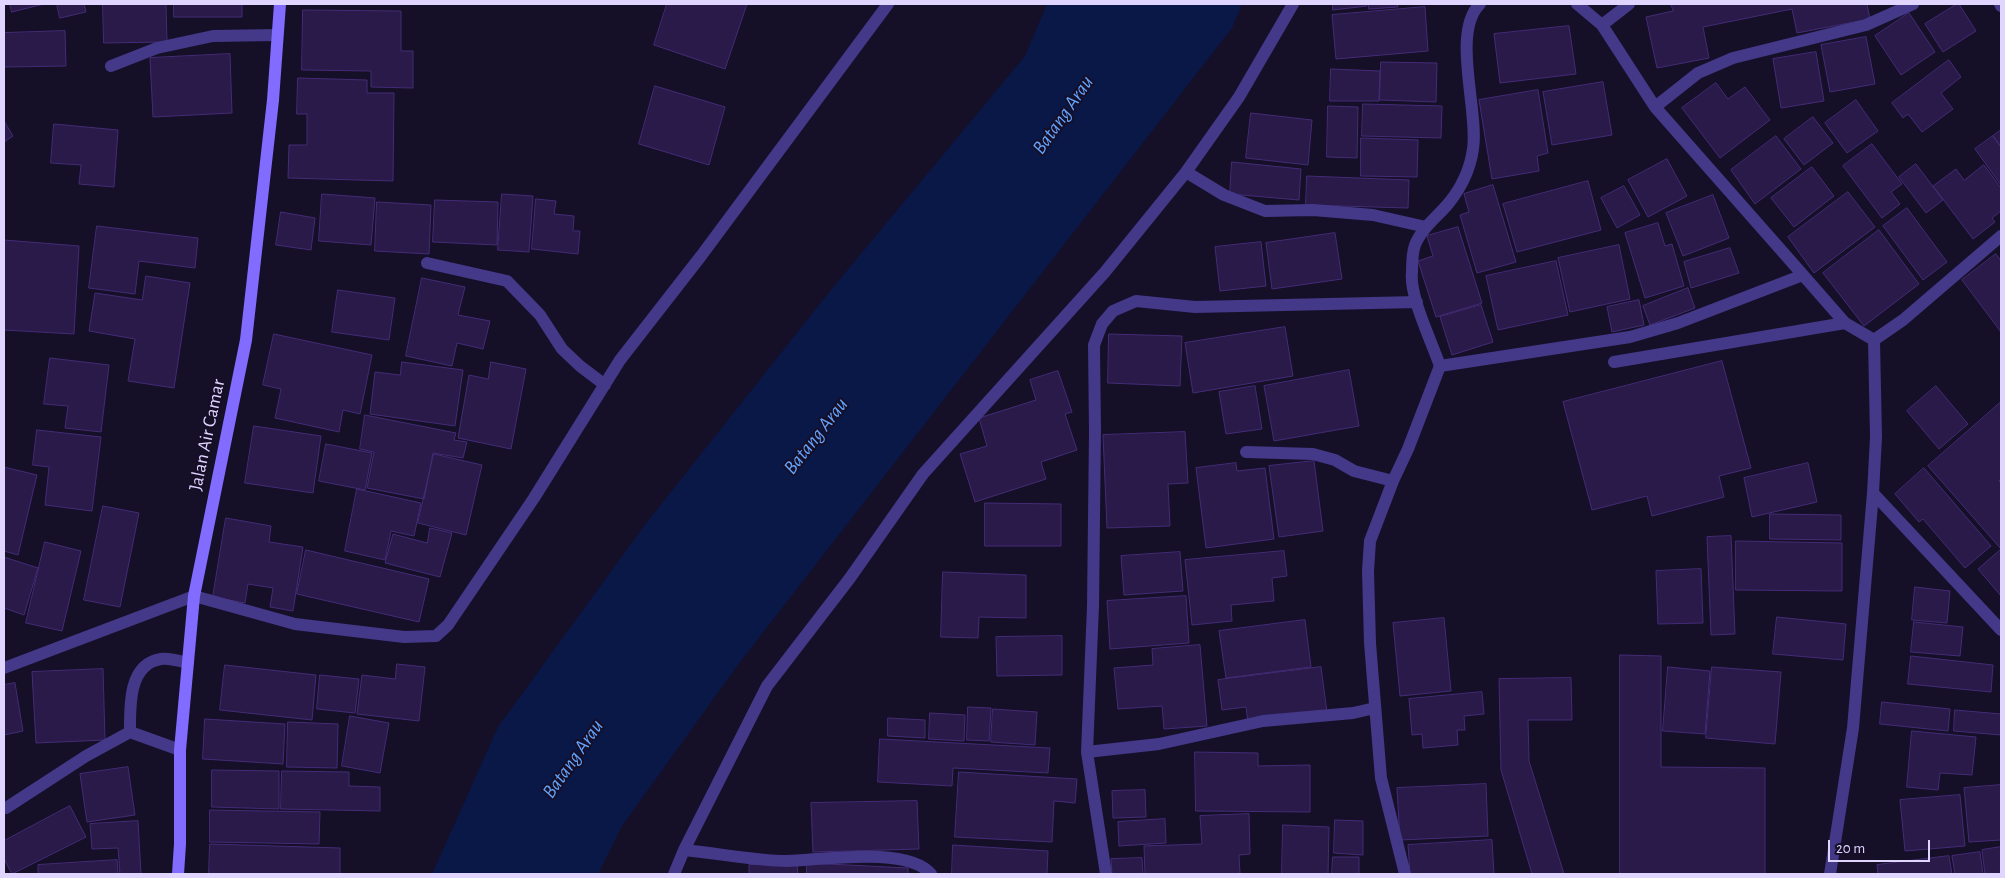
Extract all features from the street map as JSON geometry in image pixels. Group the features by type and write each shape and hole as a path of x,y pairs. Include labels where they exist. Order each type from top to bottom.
{"main road":[{"name":"Jalan Air Camar","path":"178,874 180,844 180,750 194,596 246,340 273,100 280,4"}],"street":[{"path":"4,668 194,596 296,624 404,637 436,636 448,625 523,514 620,360 701,256 888,4"},
{"path":"674,874 684,850 768,686 850,578 923,474 1105,272 1186,172 1239,97 1293,4"},
{"path":"1404,874 1381,778 1375,708 1368,571 1370,541 1440,366 1417,302 1411,275 1415,246 1426,227 1449,202 1469,170 1473,146 1473,123 1466,44 1468,24 1480,4"},
{"path":"1577,4 1602,26 1655,108 1845,322 1874,340"},
{"path":"1602,26 1630,4"},
{"path":"1655,108 1698,73 1733,58 1866,25 1907,5"},
{"path":"111,66 157,48 212,36 277,35"},
{"path":"1186,172 1224,195 1265,211 1312,210 1373,215 1426,227"},
{"path":"1874,340 1903,320 2001,236"},
{"path":"426,263 507,281 540,315 562,349 605,385"},
{"path":"1440,366 1630,337 1678,323 1803,275"},
{"path":"1106,874 1087,752 1096,431 1094,345 1102,324 1113,311 1136,301 1195,307 1417,302"},
{"path":"1614,362 1845,322"},
{"path":"1830,874 1853,728 1873,493 1876,437 1874,340"},
{"path":"1246,452 1313,454 1335,460 1354,471 1393,481"},
{"path":"1873,493 2001,630"},
{"path":"130,732 130,705 137,675 145,665 161,659 188,663"},
{"path":"1087,752 1174,741 1263,720 1354,713 1375,708"},
{"path":"6,808 86,756 130,732 180,750"},
{"path":"684,850 786,861 819,857 889,858 914,862 926,868 931,874"}],"water":[{"name":"Batang Arau","path":"1047,4 1242,4 1232,28 737,666 622,826 598,874 432,874 498,727 644,526 830,291 1025,56"}],"building":[{"path":"10,4 44,4 12,12"},
{"path":"57,4 84,4 86,12 60,18"},
{"path":"103,4 166,4 167,42 104,43"},
{"path":"174,4 242,4 242,17 174,17"},
{"path":"667,4 747,4 725,69 654,45"},
{"path":"1333,4 1367,4 1367,6 1333,10"},
{"path":"1369,4 1397,4 1398,7 1369,9"},
{"path":"1671,4 1867,4 1870,19 1797,33 1792,9 1703,27 1709,58 1657,68 1646,17 1673,11"},
{"path":"1959,4 1976,31 1943,52 1925,24"},
{"path":"1425,7 1428,51 1336,59 1332,15"},
{"path":"303,10 401,11 401,51 413,51 413,88 371,87 371,71 302,70"},
{"path":"1909,13 1935,52 1901,75 1875,36"},
{"path":"1569,26 1576,74 1500,83 1494,34"},
{"path":"65,31 66,66 4,67 4,33"},
{"path":"1866,37 1875,84 1830,92 1821,45"},
{"path":"1816,52 1824,101 1781,108 1773,59"},
{"path":"230,54 232,113 153,117 150,58"},
{"path":"1949,60 1961,77 1941,93 1953,109 1922,132 1908,114 1903,118 1892,103"},
{"path":"1381,62 1437,63 1436,102 1380,100"},
{"path":"1331,69 1380,71 1379,101 1330,101"},
{"path":"298,78 367,80 367,93 394,93 393,181 288,178 289,145 307,145 307,114 297,114"},
{"path":"1603,82 1612,135 1552,145 1543,92"},
{"path":"1716,83 1728,99 1745,87 1770,120 1720,158 1682,108"},
{"path":"655,86 725,107 709,165 639,144"},
{"path":"1538,90 1548,153 1537,156 1539,171 1492,179 1479,100"},
{"path":"1856,100 1878,131 1847,153 1825,123"},
{"path":"1363,104 1442,106 1441,138 1362,136"},
{"path":"1328,106 1358,107 1357,158 1327,157"},
{"path":"1251,113 1312,120 1308,165 1246,158"},
{"path":"1813,117 1833,143 1804,165 1784,139"},
{"path":"4,121 13,136 4,142"},
{"path":"54,124 118,130 114,187 79,184 81,165 51,163"},
{"path":"2001,130 2001,147 1993,136"},
{"path":"1776,136 1801,169 1755,204 1731,170"},
{"path":"1993,136 2001,147 2001,185 1975,149"},
{"path":"1361,138 1418,140 1417,177 1361,176"},
{"path":"1872,144 1902,184 1891,192 1900,204 1882,218 1843,166"},
{"path":"1667,159 1687,196 1648,217 1628,180"},
{"path":"1232,162 1301,169 1299,200 1230,194"},
{"path":"1916,164 1943,200 1926,213 1899,177"},
{"path":"1984,165 2001,188 2001,211 1992,218 1995,222 1973,239 1933,186 1956,169 1964,180"},
{"path":"1812,167 1834,196 1794,227 1771,198"},
{"path":"1307,176 1409,180 1408,208 1306,205"},
{"path":"1588,181 1601,230 1517,252 1503,204"},
{"path":"1493,185 1516,262 1477,273 1460,215 1469,212 1464,194"},
{"path":"1624,186 1640,215 1617,228 1601,198"},
{"path":"1848,192 1875,227 1814,273 1788,237"},
{"path":"322,194 375,198 371,245 319,241"},
{"path":"502,194 533,196 529,252 498,250"},
{"path":"1713,195 1729,238 1683,256 1666,213"},
{"path":"536,199 556,201 554,214 574,216 573,231 580,231 578,254 532,249"},
{"path":"435,200 498,202 497,245 433,242"},
{"path":"377,202 431,205 429,254 375,251"},
{"path":"1907,208 1947,262 1923,280 1883,226"},
{"path":"281,212 315,218 311,250 276,245"},
{"path":"1658,223 1665,246 1672,244 1684,286 1645,298 1625,233"},
{"path":"97,226 198,238 195,268 139,261 135,294 89,288"},
{"path":"1458,227 1482,303 1436,317 1418,261 1433,256 1427,236"},
{"path":"1879,230 1919,284 1864,326 1823,273"},
{"path":"1335,233 1342,279 1272,289 1266,243"},
{"path":"4,240 79,246 74,334 4,330"},
{"path":"1261,242 1266,286 1220,291 1215,247"},
{"path":"1619,245 1630,299 1570,312 1558,258"},
{"path":"1730,248 1739,273 1691,288 1684,262"},
{"path":"1996,254 2001,261 2001,332 1962,280"},
{"path":"1556,261 1568,315 1498,330 1486,276"},
{"path":"146,276 190,283 174,388 128,381 135,339 89,331 95,293 142,300"},
{"path":"422,278 465,287 458,315 490,321 483,349 457,343 452,366 406,356"},
{"path":"1688,288 1695,308 1650,325 1643,306"},
{"path":"338,290 395,298 389,340 332,332"},
{"path":"1639,300 1644,325 1612,332 1607,307"},
{"path":"1481,305 1493,342 1452,355 1440,317"},
{"path":"1285,327 1293,376 1193,393 1185,343"},
{"path":"274,334 372,355 360,414 343,410 339,432 275,418 281,389 263,385"},
{"path":"1109,334 1182,336 1180,386 1108,383"},
{"path":"50,358 109,365 101,432 65,428 68,406 44,404"},
{"path":"1722,361 1751,468 1719,476 1724,497 1652,516 1647,496 1592,510 1563,402"},
{"path":"402,362 463,370 455,426 370,414 375,372 400,375"},
{"path":"491,362 526,369 511,449 458,438 469,375 488,379"},
{"path":"1349,370 1359,426 1274,441 1264,386"},
{"path":"1058,371 1072,412 1065,414 1077,450 1041,462 1046,479 975,502 960,454 987,446 979,418 1036,400 1030,380"},
{"path":"1255,386 1262,429 1226,434 1219,392"},
{"path":"1936,386 1968,424 1939,449 1907,411"},
{"path":"2001,402 2001,479 1999,481 2001,483 2001,549 1928,466"},
{"path":"365,415 456,433 454,440 467,442 463,458 433,453 424,499 367,488 374,452 360,449"},
{"path":"254,426 321,436 313,493 245,483"},
{"path":"37,430 101,437 92,511 45,505 49,467 33,465"},
{"path":"1185,432 1188,483 1168,484 1170,526 1107,528 1103,435"},
{"path":"326,444 372,453 365,490 319,481"},
{"path":"434,454 482,465 466,535 418,523"},
{"path":"1314,461 1323,531 1279,537 1269,466"},
{"path":"1236,463 1237,471 1265,468 1274,539 1206,548 1196,468"},
{"path":"1808,463 1817,502 1752,517 1744,478"},
{"path":"4,467 37,475 18,555 4,551"},
{"path":"1924,468 1991,546 1965,568 1923,519 1919,522 1895,494"},
{"path":"357,489 421,503 414,536 391,531 385,560 345,551"},
{"path":"985,503 1061,504 1061,546 985,546"},
{"path":"103,506 139,513 120,607 84,600"},
{"path":"1770,514 1841,515 1841,540 1770,539"},
{"path":"226,518 271,526 269,542 303,547 293,611 270,607 273,588 248,584 245,603 213,597"},
{"path":"430,528 452,533 440,577 385,563 393,534 427,543"},
{"path":"1731,536 1735,634 1711,635 1707,537"},
{"path":"1736,541 1842,543 1842,591 1736,590"},
{"path":"45,542 81,551 62,631 26,623"},
{"path":"2001,549 2001,596 1978,569"},
{"path":"306,550 429,579 419,622 297,594"},
{"path":"1284,551 1287,576 1272,578 1274,601 1231,605 1232,621 1192,625 1185,560"},
{"path":"1180,552 1183,591 1124,595 1121,556"},
{"path":"4,557 38,568 24,615 4,608"},
{"path":"1701,569 1703,623 1658,624 1656,571"},
{"path":"943,572 1026,575 1026,618 979,617 978,638 941,637"},
{"path":"1915,587 1950,591 1947,623 1912,620"},
{"path":"1186,596 1189,643 1110,649 1107,601"},
{"path":"1777,617 1846,624 1843,660 1773,654"},
{"path":"1444,618 1451,691 1400,696 1393,623"},
{"path":"1305,620 1311,667 1226,678 1219,631"},
{"path":"1914,622 1963,627 1960,656 1911,652"},
{"path":"1062,636 1062,675 997,676 996,637"},
{"path":"1200,645 1207,726 1164,729 1162,706 1118,709 1114,668 1153,665 1152,649"},
{"path":"1620,655 1661,656 1661,767 1765,768 1765,874 1620,874"},
{"path":"1911,656 1993,665 1991,692 1908,684"},
{"path":"397,664 425,667 419,721 357,714 362,675 395,679"},
{"path":"225,665 316,675 312,720 220,710"},
{"path":"1321,667 1327,712 1248,722 1246,707 1222,710 1218,680"},
{"path":"1668,667 1710,671 1705,734 1663,731"},
{"path":"1712,667 1781,672 1775,744 1706,738"},
{"path":"103,669 105,740 36,743 32,672"},
{"path":"320,675 359,679 355,713 317,709"},
{"path":"1571,678 1572,720 1528,720 1529,761 1564,874 1532,874 1501,770 1499,679"},
{"path":"15,683 23,731 4,735 4,685"},
{"path":"1482,692 1484,714 1464,716 1465,730 1457,730 1458,745 1423,748 1422,734 1412,735 1409,699"},
{"path":"1882,702 1950,709 1948,731 1880,724"},
{"path":"968,707 991,708 989,741 967,740"},
{"path":"993,709 1037,712 1035,745 991,742"},
{"path":"1955,710 2001,714 2001,735 1954,731"},
{"path":"930,713 965,715 964,741 929,739"},
{"path":"350,716 389,723 380,773 342,766"},
{"path":"888,718 925,720 925,738 888,736"},
{"path":"205,719 285,724 283,764 203,759"},
{"path":"288,722 338,724 337,768 287,767"},
{"path":"1912,731 1976,737 1972,775 1940,773 1938,790 1907,787"},
{"path":"880,739 1050,748 1048,773 953,768 952,786 878,782"},
{"path":"1195,752 1258,753 1258,766 1310,765 1310,812 1196,811"},
{"path":"128,767 135,815 87,822 80,774"},
{"path":"212,770 279,771 279,809 212,807"},
{"path":"282,771 349,772 349,786 380,787 380,811 281,809"},
{"path":"959,772 1077,779 1075,803 1054,801 1052,842 955,837"},
{"path":"1486,784 1488,836 1400,840 1397,788"},
{"path":"2001,785 2001,840 1969,842 1964,788"},
{"path":"1145,790 1146,817 1113,818 1112,791"},
{"path":"1960,795 1965,846 1905,851 1900,800"},
{"path":"917,801 919,849 813,852 811,803"},
{"path":"70,806 86,837 12,874 4,859 4,841"},
{"path":"210,810 320,812 319,844 210,842"},
{"path":"1249,814 1250,854 1239,855 1240,874 1145,874 1144,846 1202,844 1200,816"},
{"path":"1165,819 1166,843 1119,846 1118,822"},
{"path":"1335,820 1363,821 1363,855 1334,853"},
{"path":"138,821 141,874 120,874 118,848 92,849 90,824"},
{"path":"1283,825 1329,827 1328,874 1282,874"},
{"path":"1492,840 1494,874 1410,874 1408,845"},
{"path":"210,844 340,848 340,874 209,874"},
{"path":"953,845 1048,851 1047,874 952,874"},
{"path":"2001,847 2001,874 1985,874 1982,850"},
{"path":"1980,852 1983,874 1955,874 1952,856"},
{"path":"1949,856 1952,874 1878,874 1877,865"},
{"path":"1333,857 1359,857 1359,874 1332,874"},
{"path":"1142,858 1143,874 1112,874 1111,859"},
{"path":"117,860 118,874 38,874 38,865"},
{"path":"807,863 908,868 908,874 807,874"},
{"path":"797,864 798,874 749,874 749,865"}]}
